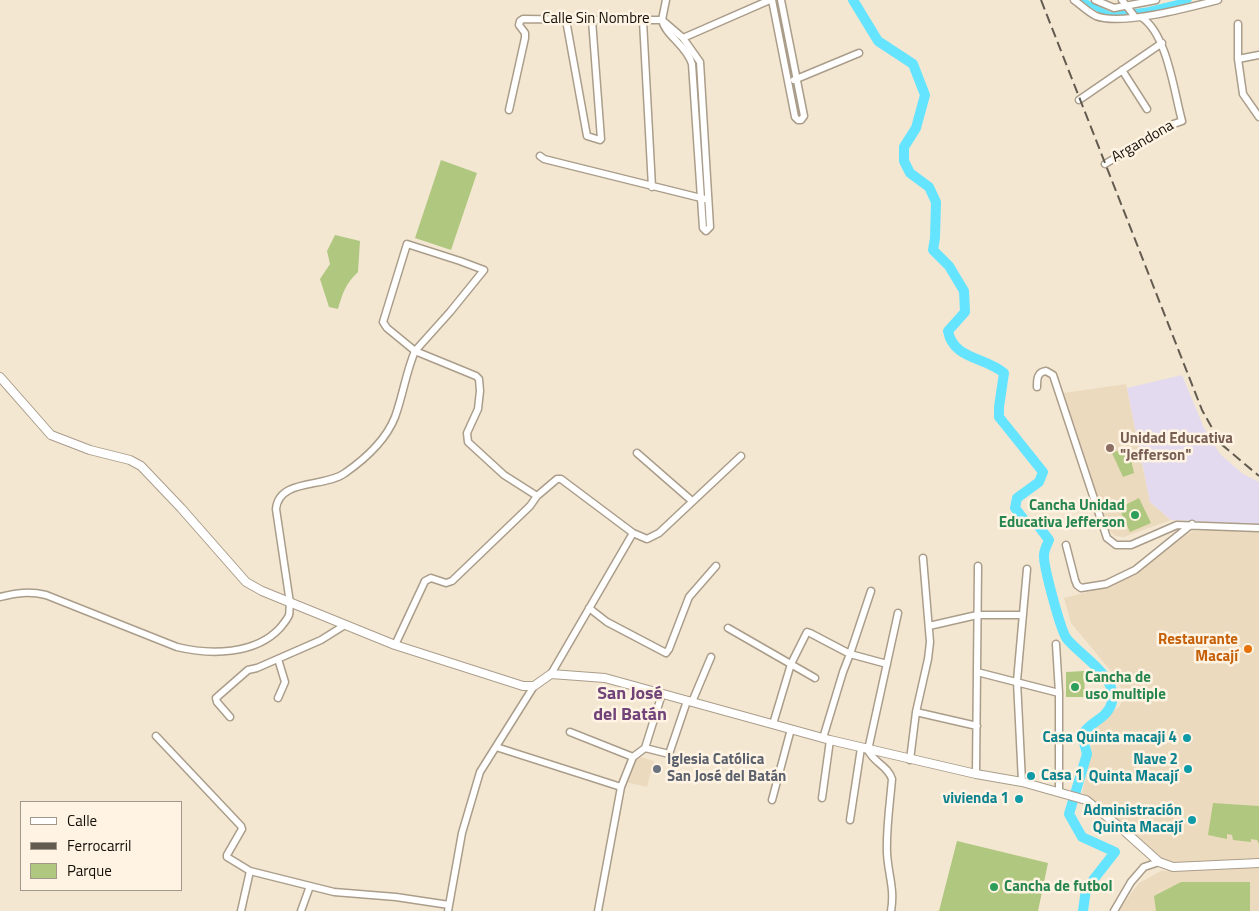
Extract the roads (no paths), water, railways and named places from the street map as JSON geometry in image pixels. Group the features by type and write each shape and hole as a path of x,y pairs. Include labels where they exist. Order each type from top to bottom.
{"street":[{"name":"Calle Sin Nombre","path":"509,110 525,38 525,33 519,25 520,21 523,19 662,20 666,0"},
{"path":"683,38 771,0 795,117 801,120 804,116 781,0"},
{"path":"1074,0 1097,16 1107,18 1137,16 1218,0"},
{"path":"1095,0 1114,8 1128,7 1156,0"},
{"path":"1079,100 1162,43 1147,22 1137,16 1122,0"},
{"path":"566,20 587,136 588,138 600,140 592,20"},
{"path":"662,20 683,38 700,62 705,199"},
{"path":"662,20 663,26 678,41 690,57 692,64 705,199"},
{"path":"643,21 652,187"},
{"path":"1238,24 1238,59 1242,94 1259,117"},
{"name":"Argandona","path":"1104,164 1168,126 1182,121 1162,43"},
{"path":"788,82 859,53"},
{"path":"1238,59 1259,56"},
{"path":"1122,70 1147,109"},
{"path":"540,156 544,159 705,199"},
{"path":"0,597 22,592 46,595 177,647 194,651 254,646 268,638 285,622 289,615 290,603 276,509 277,500 284,492 293,488 336,479 374,450 394,417 415,351 484,270 407,244 383,322 387,328 415,351 476,376 479,379 478,409 467,434 468,442 504,475 538,496"},
{"path":"1037,387 1039,374 1046,371 1053,375 1107,538 1116,545 1131,545 1177,525 1192,524 1259,528"},
{"path":"0,376 51,436 90,450 130,460 141,466 246,582 290,603 395,645 524,686 534,686"},
{"path":"637,453 692,501"},
{"path":"395,645 425,582 431,578 446,583 452,581 557,478 561,478 633,532 647,539 659,533 741,456"},
{"path":"1066,545 1077,585 1081,588 1106,584 1135,570 1192,524"},
{"path":"156,736 241,826 242,829 227,857 250,871 334,892 396,897 448,908 462,833 480,772 534,686 551,674 633,532"},
{"path":"910,760 916,712 930,642 923,558"},
{"path":"589,608 607,622 666,653 669,650 689,598 716,566"},
{"path":"976,774 978,566"},
{"path":"1022,782 1016,681 1027,570"},
{"path":"822,798 827,739 831,717 843,672 871,591"},
{"path":"850,820 898,613"},
{"path":"929,626 977,615 1023,615"},
{"path":"230,717 217,702 216,698 248,670 257,668 321,640 345,625"},
{"path":"728,628 815,678"},
{"path":"773,724 791,664 808,632 850,654 887,664"},
{"path":"1056,644 1059,693 1059,792"},
{"path":"645,748 669,754 689,701 710,657"},
{"path":"278,659 285,682 278,698"},
{"path":"977,672 1059,693"},
{"path":"551,674 605,678 865,749 976,774 1022,782 1071,795 1086,800 1121,828 1158,862 1173,867 1259,863"},
{"path":"598,911 621,787 633,757 645,748 662,694"},
{"path":"916,712 977,726"},
{"path":"772,800 791,729"},
{"path":"570,732 633,757"},
{"path":"496,747 621,787"},
{"path":"865,749 889,772 892,779 887,836 887,855 892,882 893,902 891,911"},
{"path":"1114,911 1131,882 1144,867 1158,862"},
{"path":"241,911 250,871"},
{"path":"302,911 310,886"}],"waterway":[{"path":"853,0 878,41 913,64 925,95 916,128 904,147 904,161 910,173 929,187 936,202 933,250 949,266 964,291 965,312 948,331 956,347 1004,373 999,417 1043,472 1039,482 1017,498 1015,508 1026,522 1037,524 1049,540 1044,551 1044,561 1064,634 1073,646 1104,676 1112,693 1110,708 1082,735 1087,754 1069,814 1082,837 1115,852 1086,889 1083,911"},
{"path":"1082,0 1111,15 1148,10 1189,0"}],"railway":[{"path":"1041,0 1202,410 1221,444 1259,476"}],"place":[{"name":"Unidad Educativa \"Jefferson\"","path":"1110,448"},
{"name":"Cancha Unidad Educativa Jefferson","path":"1135,515"},
{"name":"Restaurante Macají","path":"1248,649"},
{"name":"Cancha de uso multiple","path":"1075,687"},
{"name":"Casa Quinta macaji 4","path":"1187,738"},
{"name":"Iglesia Católica San José del Batán","path":"657,769"},
{"name":"Nave 2 Quinta Macají","path":"1188,769"},
{"name":"Casa 1","path":"1031,776"},
{"name":"vivienda 1","path":"1019,799"},
{"name":"Administración Quinta Macají","path":"1192,820"},
{"name":"Cancha de futbol","path":"994,887"}],"district":[{"name":"San José del Batán","path":"630,705"}]}
